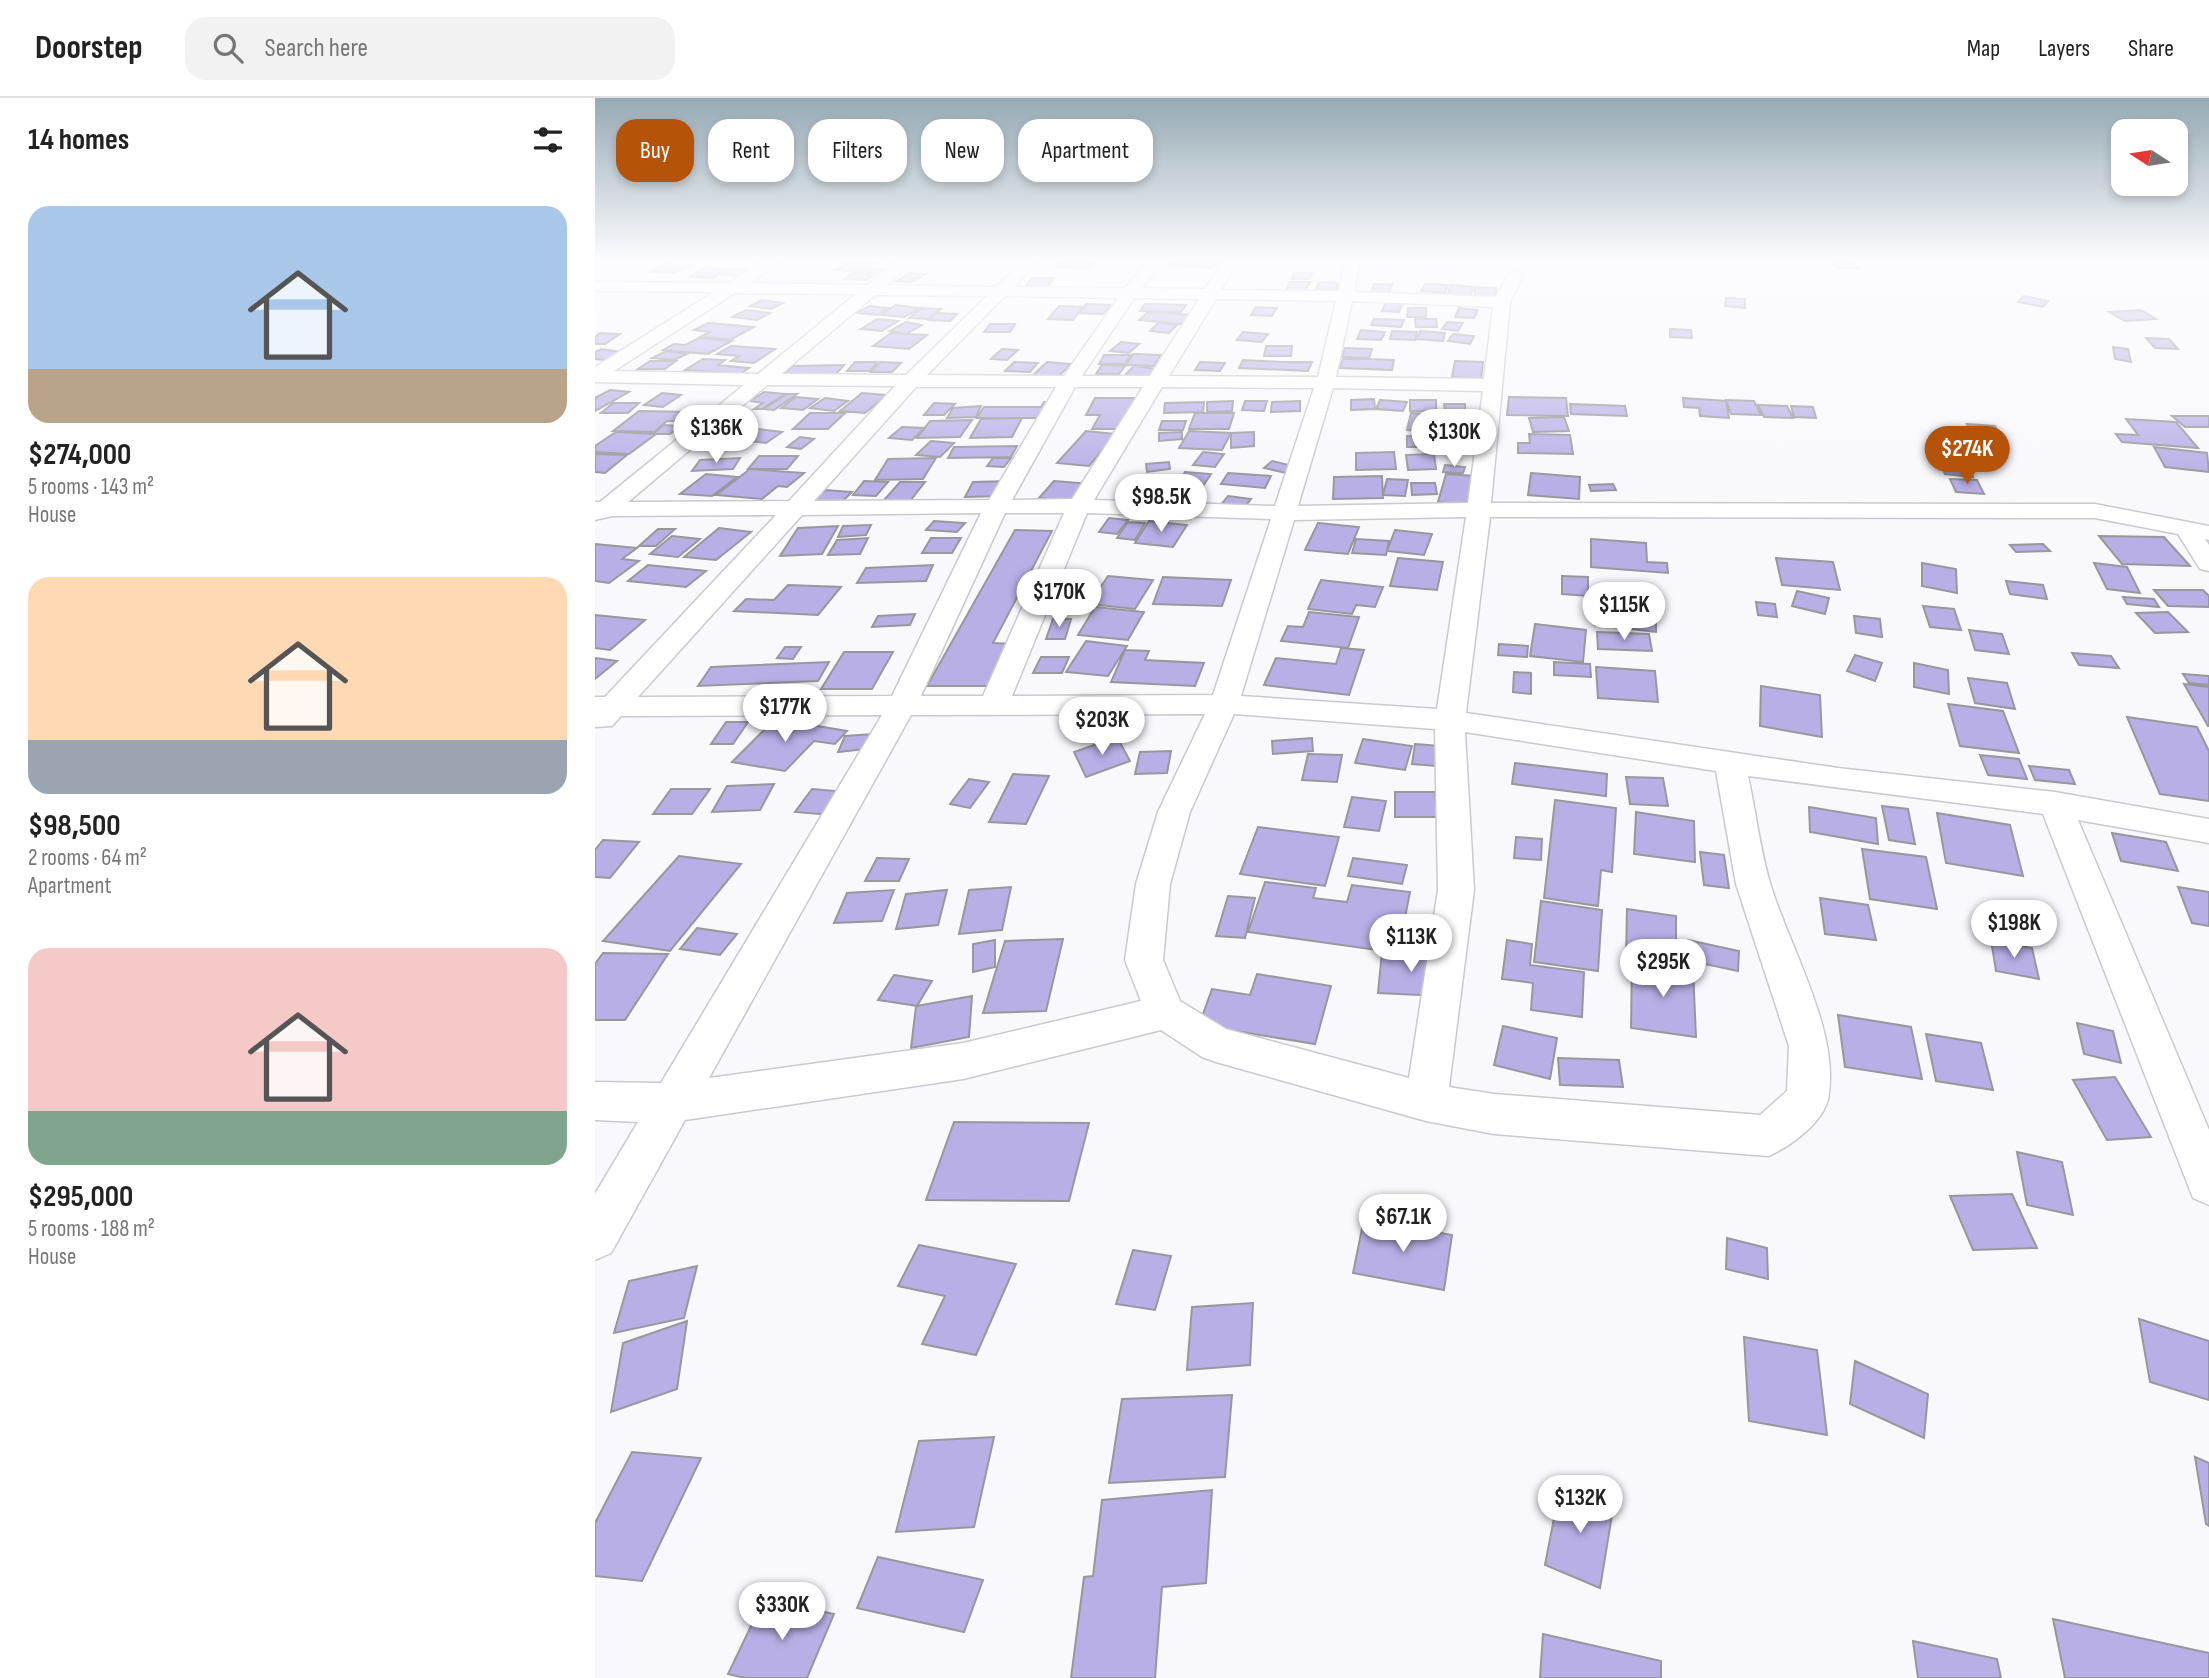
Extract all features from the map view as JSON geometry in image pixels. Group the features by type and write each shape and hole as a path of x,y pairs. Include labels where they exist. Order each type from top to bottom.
{"street":[{"path":"595,376 659,335"},
{"path":"599,512 817,335"},
{"path":"601,714 910,382 959,335"},
{"path":"595,1237 901,707 996,507 1068,383 1101,335"},
{"path":"993,706 1079,506 1186,335"},
{"path":"1335,335 1326,381 1224,704 1174,812 1153,884 1144,960 1165,1012 1216,1044 1426,1102 1494,1114 1768,1136 1807,1100 1809,1046 1753,884 1730,763"},
{"path":"1426,1102 1456,890 1450,720 1479,510 1497,335"},
{"path":"595,376 761,381 1326,381 1492,385"},
{"path":"599,512 1079,506 1285,513 1479,510 2095,511 2197,530 2209,564"},
{"path":"601,714 901,707 1224,704 1450,720 1838,779 2055,804 2209,831"},
{"path":"2055,804 2205,1164"},
{"path":"595,1101 672,1103 963,1061 1165,1012"}],"building":[{"path":"619,335 605,344 595,344 595,337"},
{"path":"705,335 740,335 730,340 700,337"},
{"path":"889,335 927,335 909,349 873,346"},
{"path":"1241,335 1267,335 1262,342 1237,340"},
{"path":"1359,335 1384,335 1381,340 1357,339"},
{"path":"1391,335 1416,335 1415,340 1390,339"},
{"path":"1419,335 1445,335 1443,341 1417,339"},
{"path":"1452,335 1474,336 1470,344 1448,341"},
{"path":"1670,335 1692,335 1692,338 1670,337"},
{"path":"699,338 732,341 708,354 663,350 674,344 685,345"},
{"path":"2146,338 2169,339 2178,349 2155,348"},
{"path":"1121,342 1139,344 1129,353 1110,351"},
{"path":"731,346 775,349 754,363 731,361 739,356 717,354"},
{"path":"1266,346 1292,346 1291,356 1264,356"},
{"path":"2113,347 2128,349 2131,362 2115,359"},
{"path":"1345,348 1372,349 1369,358 1342,357"},
{"path":"601,349 622,352 605,360 595,359 595,352"},
{"path":"1002,349 1018,350 1007,360 991,359"},
{"path":"666,351 687,354 674,360 652,358"},
{"path":"1133,354 1161,355 1154,366 1126,365"},
{"path":"1104,355 1130,355 1125,364 1099,364"},
{"path":"703,359 725,360 718,365 749,368 740,374 685,370"},
{"path":"1343,359 1394,360 1392,370 1340,368"},
{"path":"1243,360 1312,362 1308,371 1239,368"},
{"path":"650,361 676,361 665,369 638,369"},
{"path":"1455,361 1483,362 1481,379 1452,377"},
{"path":"855,362 877,362 870,371 847,371"},
{"path":"880,362 901,363 892,372 871,372"},
{"path":"1014,362 1038,363 1030,372 1005,371"},
{"path":"1047,362 1071,364 1056,379 1031,377"},
{"path":"1200,362 1225,363 1220,371 1195,370"},
{"path":"844,365 836,374 783,375 792,366"},
{"path":"1102,365 1125,366 1119,374 1096,374"},
{"path":"1134,366 1157,369 1148,378 1125,375"},
{"path":"610,390 629,392 595,411 595,398"},
{"path":"764,392 785,394 762,409 754,409 763,403 750,401"},
{"path":"662,393 681,395 663,407 644,405"},
{"path":"862,393 887,395 865,413 840,411"},
{"path":"787,394 797,394 774,410 764,409"},
{"path":"796,397 818,399 803,410 781,408"},
{"path":"1509,397 1566,398 1568,416 1507,415"},
{"path":"825,398 848,401 834,411 810,408"},
{"path":"1095,398 1135,398 1121,429 1092,429 1100,415 1086,415"},
{"path":"1683,398 1726,401 1729,418 1700,416 1699,408 1684,407"},
{"path":"1374,399 1375,409 1351,410 1351,400"},
{"path":"1380,400 1407,402 1403,411 1376,409"},
{"path":"1410,400 1436,400 1436,411 1410,411"},
{"path":"1726,400 1754,401 1761,415 1731,414"},
{"path":"1233,401 1232,411 1207,412 1207,402"},
{"path":"1245,401 1267,401 1264,411 1242,410"},
{"path":"1300,401 1300,411 1271,412 1272,402"},
{"path":"1044,402 1064,402 1039,418 977,418 984,407 1041,407"},
{"path":"1204,402 1203,412 1164,413 1165,403"},
{"path":"613,403 639,403 628,413 601,413"},
{"path":"934,403 955,404 944,415 924,415"},
{"path":"1444,404 1465,404 1465,411 1445,411"},
{"path":"1570,404 1625,406 1627,416 1571,414"},
{"path":"1758,405 1787,406 1793,418 1764,417"},
{"path":"981,406 976,417 947,418 953,408"},
{"path":"1791,406 1813,407 1816,418 1794,417"},
{"path":"639,411 694,412 683,421 667,421 654,432 613,431"},
{"path":"1469,412 1470,420 1452,420 1451,413"},
{"path":"810,413 845,413 828,429 793,429"},
{"path":"1195,413 1234,413 1229,429 1189,429"},
{"path":"1411,413 1448,415 1445,432 1407,430"},
{"path":"2172,416 2209,416 2209,427 2185,427"},
{"path":"1564,417 1569,431 1533,432 1529,418"},
{"path":"1022,418 1012,437 970,438 981,419"},
{"path":"2126,419 2176,422 2198,448 2122,442 2116,434 2138,435"},
{"path":"972,420 960,437 917,438 930,421"},
{"path":"1162,421 1186,421 1183,430 1159,430"},
{"path":"1967,424 1995,426 2002,439 1973,437"},
{"path":"664,425 680,426 670,434 653,434"},
{"path":"902,427 924,428 912,440 889,438"},
{"path":"749,428 782,432 766,443 732,439"},
{"path":"1086,431 1116,434 1089,466 1057,463"},
{"path":"1189,431 1231,433 1222,450 1179,448"},
{"path":"616,432 656,434 629,454 595,452 595,446"},
{"path":"1182,432 1182,439 1159,441 1159,433"},
{"path":"1254,432 1254,446 1231,448 1231,433"},
{"path":"1529,434 1570,435 1573,454 1518,453 1518,443 1530,443"},
{"path":"1407,436 1436,436 1437,447 1407,447"},
{"path":"800,437 814,439 801,449 787,447"},
{"path":"931,441 954,443 940,457 916,455"},
{"path":"1017,446 1011,457 948,458 954,447"},
{"path":"2154,447 2207,453 2209,472 2165,467"},
{"path":"1203,452 1224,454 1215,467 1193,465"},
{"path":"1394,452 1396,469 1356,470 1356,453"},
{"path":"595,454 627,455 605,473 595,472"},
{"path":"1434,454 1436,469 1408,470 1406,455"},
{"path":"759,456 798,456 787,469 748,469"},
{"path":"740,458 733,469 692,471 700,460"},
{"path":"936,458 923,479 875,480 888,459"},
{"path":"993,458 1011,458 1004,467 987,466"},
{"path":"1939,459 1967,462 1973,477 1945,474"},
{"path":"1272,461 1293,466 1286,473 1264,468"},
{"path":"1169,462 1170,469 1147,472 1146,464"},
{"path":"1445,465 1465,467 1463,473 1443,472"},
{"path":"750,469 804,473 787,487 778,486 762,499 716,495"},
{"path":"1185,472 1211,474 1203,486 1178,484"},
{"path":"1228,473 1271,476 1265,488 1221,484"},
{"path":"1531,473 1580,477 1579,499 1528,495"},
{"path":"706,474 737,477 712,496 680,494"},
{"path":"1446,474 1475,476 1467,505 1438,502"},
{"path":"1382,476 1383,498 1333,499 1334,477"},
{"path":"1387,479 1408,480 1405,496 1383,495"},
{"path":"1950,479 1977,480 1984,494 1956,492"},
{"path":"864,481 888,482 876,496 853,495"},
{"path":"1010,481 1003,496 965,497 973,482"},
{"path":"1054,481 1093,484 1079,502 1039,498"},
{"path":"900,482 925,482 910,501 884,500"},
{"path":"1144,483 1156,485 1146,494 1134,491"},
{"path":"1411,483 1435,483 1437,494 1412,495"},
{"path":"1613,484 1616,490 1591,491 1589,485"},
{"path":"825,490 852,492 834,509 807,506"},
{"path":"1228,496 1251,499 1243,509 1220,506"},
{"path":"1109,518 1128,520 1117,534 1099,532"},
{"path":"934,521 965,523 957,532 926,530"},
{"path":"1149,521 1187,525 1173,547 1135,543"},
{"path":"1128,522 1145,523 1135,540 1117,538"},
{"path":"1318,523 1359,527 1348,554 1305,550"},
{"path":"871,525 866,535 838,537 843,526"},
{"path":"838,526 822,554 780,556 798,528"},
{"path":"719,528 751,532 716,560 684,557"},
{"path":"658,529 675,529 656,546 639,546"},
{"path":"1015,530 1052,531 993,643 1013,644 992,686 927,686"},
{"path":"1395,530 1432,534 1424,555 1387,551"},
{"path":"672,536 700,539 678,557 650,554"},
{"path":"2099,536 2164,537 2190,566 2122,564"},
{"path":"868,538 860,554 828,555 837,540"},
{"path":"931,538 961,538 952,553 922,553"},
{"path":"1356,539 1389,541 1386,555 1352,553"},
{"path":"1591,539 1646,543 1647,562 1667,563 1668,573 1591,567"},
{"path":"595,544 637,548 622,559 639,561 609,583 595,581"},
{"path":"2043,544 2050,551 2016,552 2010,545"},
{"path":"1398,558 1443,562 1437,590 1390,586"},
{"path":"1776,558 1833,562 1840,590 1782,585"},
{"path":"1922,563 1956,569 1957,593 1922,586"},
{"path":"2094,563 2127,567 2140,593 2107,589"},
{"path":"648,565 706,571 686,587 628,581"},
{"path":"933,565 926,581 857,583 866,568"},
{"path":"1108,576 1153,580 1135,609 1089,604"},
{"path":"1562,576 1588,577 1588,596 1562,594"},
{"path":"1163,577 1231,580 1222,606 1153,604"},
{"path":"1321,580 1383,587 1375,607 1356,605 1352,614 1308,609"},
{"path":"2006,581 2043,585 2047,599 2010,594"},
{"path":"788,585 841,587 818,615 734,611 746,599 774,600"},
{"path":"1598,586 1656,592 1656,632 1595,625"},
{"path":"2154,590 2203,590 2209,596 2209,607 2168,606"},
{"path":"1797,591 1829,598 1825,614 1792,606"},
{"path":"2123,597 2154,599 2159,607 2127,604"},
{"path":"1756,602 1775,604 1777,617 1758,615"},
{"path":"1923,606 1954,609 1961,630 1930,627"},
{"path":"1095,607 1144,612 1128,640 1078,635"},
{"path":"1309,612 1359,617 1348,648 1281,641 1288,626 1303,627"},
{"path":"2168,612 2188,632 2155,633 2136,613"},
{"path":"915,614 910,625 872,627 878,616"},
{"path":"595,615 645,620 610,650 595,648"},
{"path":"1854,616 1880,619 1882,637 1856,633"},
{"path":"1053,619 1071,619 1065,639 1046,639"},
{"path":"1535,624 1586,630 1583,662 1530,656"},
{"path":"1969,630 2002,634 2009,654 1975,650"},
{"path":"1597,632 1649,634 1652,651 1598,649"},
{"path":"1086,641 1127,646 1108,676 1066,672"},
{"path":"1499,644 1528,646 1527,657 1498,655"},
{"path":"785,647 801,647 793,659 777,658"},
{"path":"1341,648 1364,650 1349,695 1264,685 1276,658 1336,664"},
{"path":"1125,650 1149,651 1145,660 1204,663 1195,686 1111,682"},
{"path":"844,652 893,652 872,689 821,689"},
{"path":"2072,653 2111,656 2119,668 2079,665"},
{"path":"1855,655 1882,663 1875,681 1847,671"},
{"path":"1041,657 1069,657 1062,673 1033,673"},
{"path":"595,658 617,661 595,679"},
{"path":"829,662 818,681 698,686 711,667"},
{"path":"1554,662 1590,664 1591,677 1554,675"},
{"path":"1914,663 1948,670 1949,694 1914,687"},
{"path":"1596,667 1655,671 1658,702 1598,698"},
{"path":"1514,672 1531,673 1531,694 1513,692"},
{"path":"2183,674 2209,676 2209,685 2189,683"},
{"path":"1968,678 2007,683 2015,709 1975,703"},
{"path":"2184,684 2209,687 2209,726 2208,726"},
{"path":"1761,686 1820,695 1822,737 1760,726"},
{"path":"1948,704 2003,711 2019,753 1960,746"},
{"path":"2127,717 2197,727 2209,751 2209,801 2160,794"},
{"path":"775,719 847,731 835,744 814,741 785,771 732,762"},
{"path":"726,722 748,722 733,744 711,744"},
{"path":"872,734 865,749 838,752 845,736"},
{"path":"1117,737 1130,761 1086,777 1074,752"},
{"path":"1312,738 1313,751 1273,754 1272,741"},
{"path":"1363,739 1412,746 1405,770 1355,763"},
{"path":"1415,744 1439,746 1437,766 1412,764"},
{"path":"1171,751 1167,773 1135,774 1140,752"},
{"path":"1308,754 1342,755 1337,782 1302,780"},
{"path":"1980,755 2019,759 2027,779 1988,775"},
{"path":"1515,763 1607,774 1606,796 1512,784"},
{"path":"2029,766 2069,770 2075,784 2035,780"},
{"path":"1013,774 1049,776 1026,824 989,822"},
{"path":"1626,777 1663,778 1668,806 1630,804"},
{"path":"969,779 989,782 970,808 950,804"},
{"path":"774,784 760,810 712,812 727,786"},
{"path":"671,789 710,789 692,814 653,814"},
{"path":"812,789 847,792 831,815 795,812"},
{"path":"1395,792 1435,792 1437,817 1395,817"},
{"path":"1352,797 1386,801 1379,831 1344,827"},
{"path":"1555,800 1616,808 1612,872 1601,870 1598,906 1544,898"},
{"path":"1882,806 1908,809 1915,844 1889,840"},
{"path":"1809,807 1876,818 1878,844 1810,832"},
{"path":"1636,812 1694,821 1695,862 1634,854"},
{"path":"1937,813 2010,825 2023,876 1946,863"},
{"path":"1258,827 1339,837 1325,886 1240,874"},
{"path":"2112,833 2166,842 2178,871 2121,861"},
{"path":"1516,837 1542,839 1541,860 1514,858"},
{"path":"603,840 639,842 610,878 595,877 595,850"},
{"path":"1862,849 1926,857 1937,909 1870,899"},
{"path":"1700,852 1724,855 1729,888 1704,885"},
{"path":"679,856 741,864 670,951 603,941"},
{"path":"877,858 909,859 899,881 865,881"},
{"path":"1353,858 1407,865 1402,884 1348,876"},
{"path":"1265,882 1316,888 1313,898 1347,902 1352,885 1410,892 1398,953 1248,932"},
{"path":"1011,887 1002,930 959,934 969,890"},
{"path":"2178,887 2209,892 2209,926 2192,923"},
{"path":"894,890 882,921 834,923 847,893"},
{"path":"947,890 938,925 896,929 906,894"},
{"path":"1228,896 1255,898 1245,938 1216,936"},
{"path":"1820,898 1868,905 1876,940 1825,934"},
{"path":"1541,901 1602,910 1598,971 1534,962"},
{"path":"1627,909 1676,916 1676,964 1626,957"},
{"path":"697,928 737,934 720,955 680,949"},
{"path":"1063,939 1046,1011 983,1013 1005,941"},
{"path":"995,940 995,967 973,972 973,944"},
{"path":"1507,940 1532,944 1530,965 1584,972 1582,1017 1531,1010 1533,983 1502,979"},
{"path":"1688,940 1739,951 1738,971 1686,960"},
{"path":"1991,940 2032,948 2039,979 1996,971"},
{"path":"1382,952 1442,956 1441,996 1378,993"},
{"path":"603,953 668,954 625,1020 595,1020 595,964"},
{"path":"1632,961 1693,969 1696,1037 1631,1028"},
{"path":"1257,974 1331,986 1315,1044 1199,1025 1212,989 1250,995"},
{"path":"894,975 932,981 917,1006 878,1000"},
{"path":"972,996 969,1037 911,1048 916,1006"},
{"path":"1838,1015 1911,1027 1922,1079 1845,1067"},
{"path":"2077,1023 2113,1031 2121,1063 2084,1054"},
{"path":"1503,1026 1557,1038 1550,1079 1494,1065"},
{"path":"1926,1034 1981,1043 1993,1090 1936,1081"},
{"path":"1558,1058 1619,1060 1623,1087 1560,1085"},
{"path":"2115,1077 2151,1137 2107,1140 2073,1080"},
{"path":"954,1122 1089,1123 1069,1201 926,1200"},
{"path":"2017,1152 2062,1162 2073,1215 2027,1205"},
{"path":"2012,1194 2037,1248 1973,1250 1950,1196"},
{"path":"1364,1219 1452,1235 1444,1290 1353,1273"},
{"path":"1727,1238 1767,1248 1768,1279 1726,1269"},
{"path":"919,1245 1016,1264 976,1355 922,1344 945,1296 898,1286"},
{"path":"1133,1250 1171,1256 1155,1310 1116,1304"},
{"path":"697,1266 684,1318 614,1333 629,1281"},
{"path":"1253,1303 1250,1365 1187,1370 1192,1307"},
{"path":"2139,1319 2209,1341 2209,1400 2150,1382"},
{"path":"687,1321 677,1389 611,1412 623,1343"},
{"path":"1744,1337 1817,1350 1827,1435 1749,1421"},
{"path":"1855,1361 1928,1394 1924,1438 1850,1404"},
{"path":"1232,1395 1225,1477 1109,1483 1122,1399"},
{"path":"994,1437 974,1527 896,1532 919,1441"},
{"path":"632,1452 701,1458 642,1581 595,1576 595,1523"},
{"path":"2195,1457 2209,1463 2209,1526 2206,1524"},
{"path":"1561,1482 1614,1503 1600,1588 1545,1565"},
{"path":"1212,1490 1206,1583 1162,1587 1155,1678 1071,1678 1084,1577 1093,1576 1102,1500"},
{"path":"878,1557 983,1580 964,1632 857,1608"},
{"path":"764,1599 834,1614 807,1678 745,1678 728,1674"},
{"path":"2053,1619 2209,1653 2209,1678 2065,1678"},
{"path":"1543,1634 1661,1661 1661,1678 1540,1678"},
{"path":"1913,1641 1997,1659 2001,1678 1918,1678"}]}
